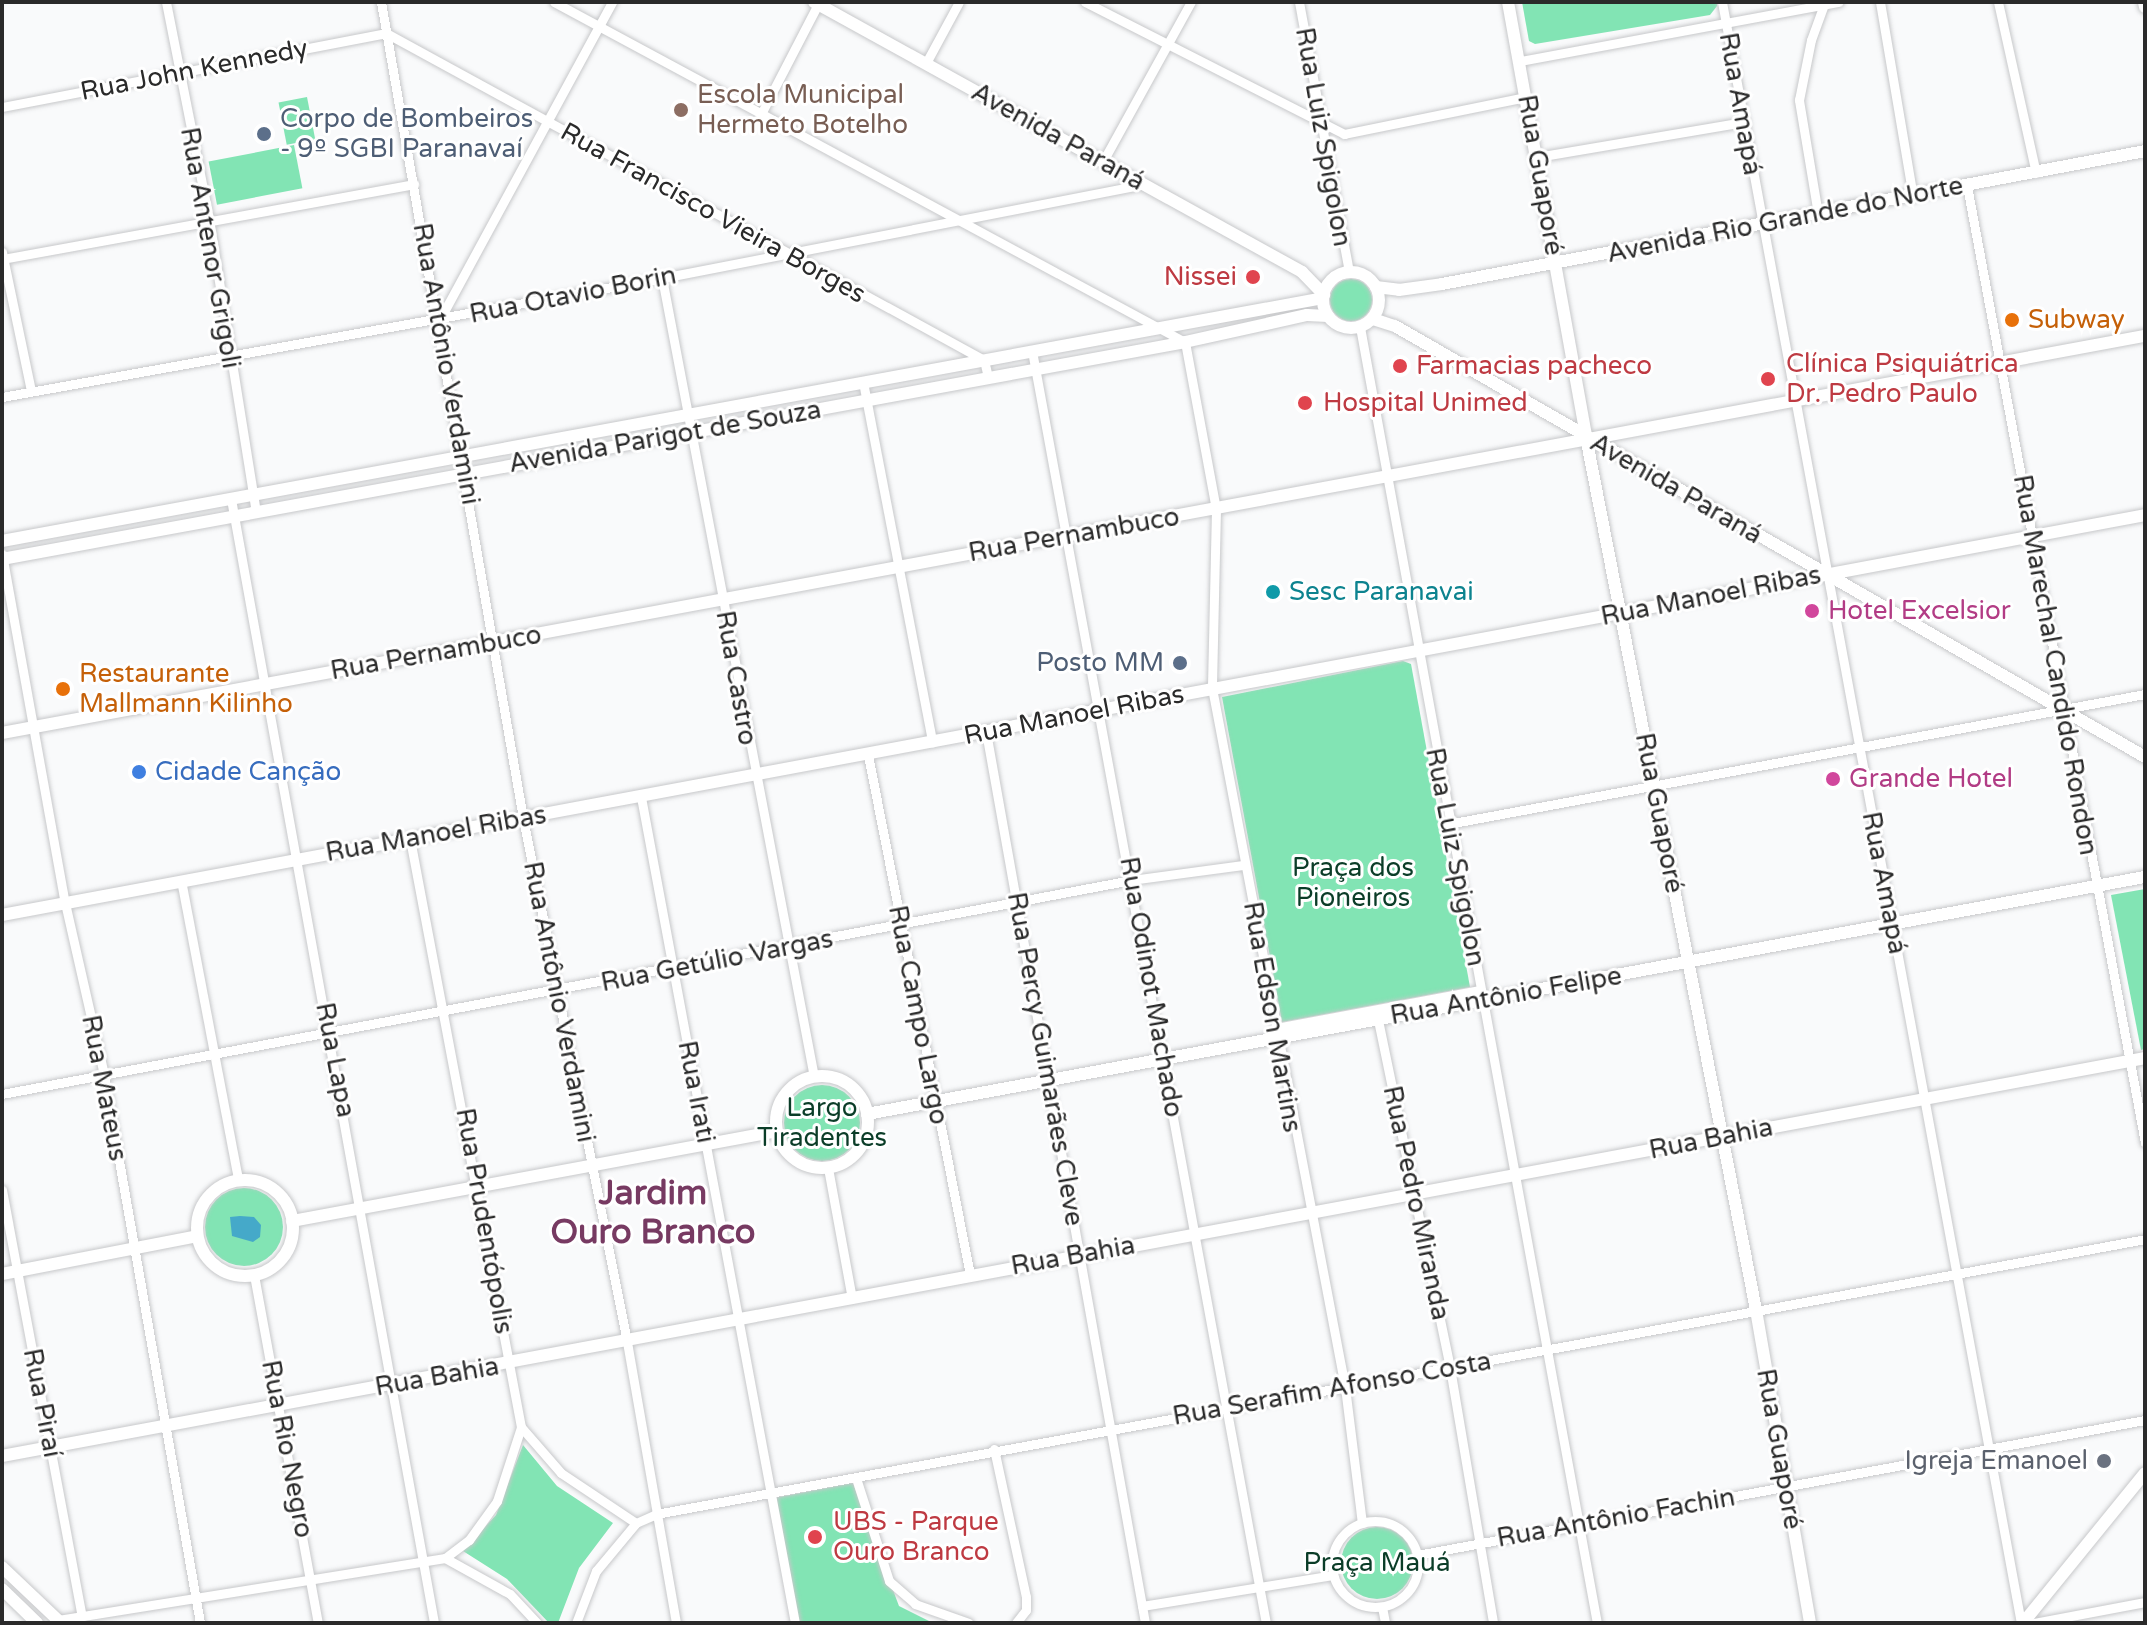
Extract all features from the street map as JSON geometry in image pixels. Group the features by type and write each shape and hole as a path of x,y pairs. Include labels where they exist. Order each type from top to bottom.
{"street":[{"name":"Rua Antenor Grigoli","path":"166,2 209,219 256,512"},
{"name":"Rua Antônio Verdamini","path":"381,2 440,319 523,818 627,1342 676,1623"},
{"path":"554,2 959,221 1166,328 1185,342"},
{"path":"440,319 612,2"},
{"path":"926,63 959,2"},
{"path":"1085,2 1323,126 1344,134 1526,97"},
{"path":"1102,163 1191,2"},
{"name":"Rua Luiz Spigolon","path":"1299,2 1323,126 1342,274"},
{"name":"Rua Guaporé","path":"1508,2 1586,437 1756,1310 1810,1623"},
{"name":"Rua Amapá","path":"1722,2 2022,1623"},
{"path":"1520,61 1839,2"},
{"path":"1880,2 1913,197"},
{"path":"1998,2 2036,173"},
{"path":"761,114 816,3"},
{"name":"Avenida Paraná","path":"816,3 1302,272 1324,296"},
{"path":"1818,214 1799,100 1811,40 1824,5"},
{"name":"Rua John Kennedy","path":"2,107 386,33"},
{"name":"Rua Francisco Vieira Borges","path":"386,33 786,255 984,360"},
{"path":"1537,157 1745,122"},
{"name":"Avenida Rio Grande do Norte","path":"1376,287 1399,290 1556,263 2145,151"},
{"path":"31,391 2,256 414,184"},
{"name":"Rua Otavio Borin","path":"2,397 786,255 1142,185"},
{"name":"Rua Marechal Candido Rondon","path":"1967,186 2145,1143"},
{"name":"Avenida Paraná","path":"1302,272 1342,274"},
{"path":"1342,274 1366,276 1376,287 1380,301 1373,319 1360,327 1339,326 1328,316 1324,296 1342,274"},
{"name":"Rua Castro","path":"662,278 754,777 814,1077"},
{"name":"Avenida Parigot de Souza","path":"2,541 1166,328 1324,296"},
{"name":"Avenida Parigot de Souza","path":"2,557 1185,342 1307,315 1328,316"},
{"name":"Avenida Paraná","path":"1373,319 1395,326 2145,757"},
{"name":"Rua Luiz Spigolon","path":"1360,327 1416,651 1597,1623"},
{"name":"Rua Pernambuco","path":"2,733 1388,477 1586,437 2145,336"},
{"name":"Rua Edson Martins","path":"1185,342 1216,509 1212,688 1308,1214 1345,1387 1362,1523"},
{"name":"Rua Odinot Machado","path":"1032,351 1194,1234 1229,1408 1266,1623"},
{"path":"984,360 988,377"},
{"path":"863,382 932,742"},
{"name":"Rua Lapa","path":"231,499 261,685 363,1209 434,1623"},
{"name":"Rua Manoel Ribas","path":"2,915 2145,515"},
{"name":"Rua Mateus","path":"2,557 65,903 104,1075 131,1248 200,1623"},
{"path":"1448,824 2145,694"},
{"name":"Rua Percy Guimarães Cleve","path":"986,732 1113,1428 1145,1623"},
{"name":"Rua Campo Largo","path":"868,755 970,1275"},
{"name":"Rua Irati","path":"641,797 795,1623"},
{"name":"Rua Prudentópolis","path":"410,839 447,1012 521,1427 497,1501 469,1540 445,1558"},
{"name":"Rua Getúlio Vargas","path":"2,1094 557,993 1131,880 1244,865"},
{"name":"Rua Antônio Felipe","path":"867,1114 1164,1059 1276,1033 1480,995 1687,963 2145,877"},
{"path":"181,880 238,1180"},
{"name":"Rua Antônio Felipe","path":"1276,1033 1378,1020 1480,995"},
{"name":"Rua Pedro Miranda","path":"1378,1020 1411,1195 1450,1368 1493,1623"},
{"name":"Rua Bahia","path":"2,1456 2145,1058"},
{"path":"814,1077 842,1081 863,1101 867,1114 868,1129 855,1155 828,1168 814,1168 790,1155 777,1131 781,1103 789,1091 814,1077"},
{"path":"292,1221 777,1131"},
{"path":"828,1168 852,1299"},
{"path":"238,1180 267,1185 288,1207 292,1221 287,1249 279,1261 254,1275 224,1271 212,1262 197,1236 197,1221 211,1194 238,1180"},
{"name":"Rua Piraí","path":"2,1190 82,1617"},
{"path":"2,1274 197,1236"},
{"name":"Rua Serafim Afonso Costa","path":"576,1623 596,1571 636,1523 656,1514 856,1478 994,1449 1546,1351 2145,1239"},
{"name":"Rua Rio Negro","path":"254,1275 318,1623"},
{"name":"Rua Antônio Fachin","path":"1417,1555 2145,1420"},
{"path":"521,1427 561,1473 636,1523"},
{"path":"994,1449 1026,1597 1026,1610 1016,1623"},
{"path":"2022,1623 2145,1473"},
{"path":"856,1478 889,1581 915,1604 969,1623"},
{"path":"1362,1523 1390,1524 1412,1542 1417,1555 1411,1588 1382,1607 1346,1597 1333,1575 1337,1543 1362,1523"},
{"path":"2,1567 60,1622 445,1558 510,1594 537,1623"},
{"path":"1142,1606 1333,1575"},
{"path":"2,1589 37,1623"},
{"path":"2034,1623 2145,1602"},
{"path":"1382,1607 1385,1623"}],"green space":[{"path":"1522,2 1717,2 1717,6 1710,15 1535,44 1529,41"},
{"path":"307,97 315,139 287,145 279,103"},
{"path":"294,145 302,188 217,205 209,162"},
{"path":"1351,279 1366,285 1372,300 1366,315 1351,321 1336,315 1330,300 1336,285"},
{"name":"Praça dos Pioneiros","path":"1403,661 1411,664 1470,987 1282,1022 1222,697"},
{"path":"2145,889 2145,1049 2141,1050 2111,895"},
{"name":"Largo Tiradentes","path":"822,1085 836,1088 849,1096 857,1109 860,1123 857,1137 849,1150 836,1158 822,1161 808,1158 795,1150 787,1137 784,1123 787,1109 795,1096 808,1088"},
{"path":"236,1188 252,1188 266,1194 277,1205 283,1227 277,1249 266,1260 252,1266 236,1266 222,1260 211,1249 205,1235 205,1219 211,1205 222,1194"},
{"path":"523,1445 557,1486 613,1523 579,1568 558,1623 549,1623 507,1579 463,1551 496,1515"},
{"path":"853,1483 899,1606 933,1623 797,1623 774,1498"},
{"name":"Praça Mauá","path":"1377,1527 1403,1537 1413,1563 1403,1589 1377,1599 1351,1589 1341,1563 1351,1537"}],"water":[{"path":"230,1217 254,1217 261,1225 260,1237 253,1242 232,1236"}],"place":[{"name":"Escola Municipal Hermeto Botelho","path":"681,110"},
{"name":"Corpo de Bombeiros - 9º SGBI Paranavaí","path":"264,134"},
{"name":"Nissei","path":"1253,277"},
{"name":"Subway","path":"2012,320"},
{"name":"Farmacias pacheco","path":"1400,366"},
{"name":"Clínica Psiquiátrica Dr. Pedro Paulo","path":"1768,379"},
{"name":"Hospital Unimed","path":"1305,403"},
{"name":"Sesc Paranavai","path":"1273,592"},
{"name":"Hotel Excelsior","path":"1812,611"},
{"name":"Posto MM","path":"1180,663"},
{"name":"Restaurante Mallmann Kilinho","path":"63,689"},
{"name":"Cidade Canção","path":"139,772"},
{"name":"Grande Hotel","path":"1833,779"},
{"name":"Igreja Emanoel","path":"2104,1461"},
{"name":"UBS - Parque Ouro Branco","path":"815,1537"}],"district":[{"name":"Jardim Ouro Branco","path":"653,1212"}]}
